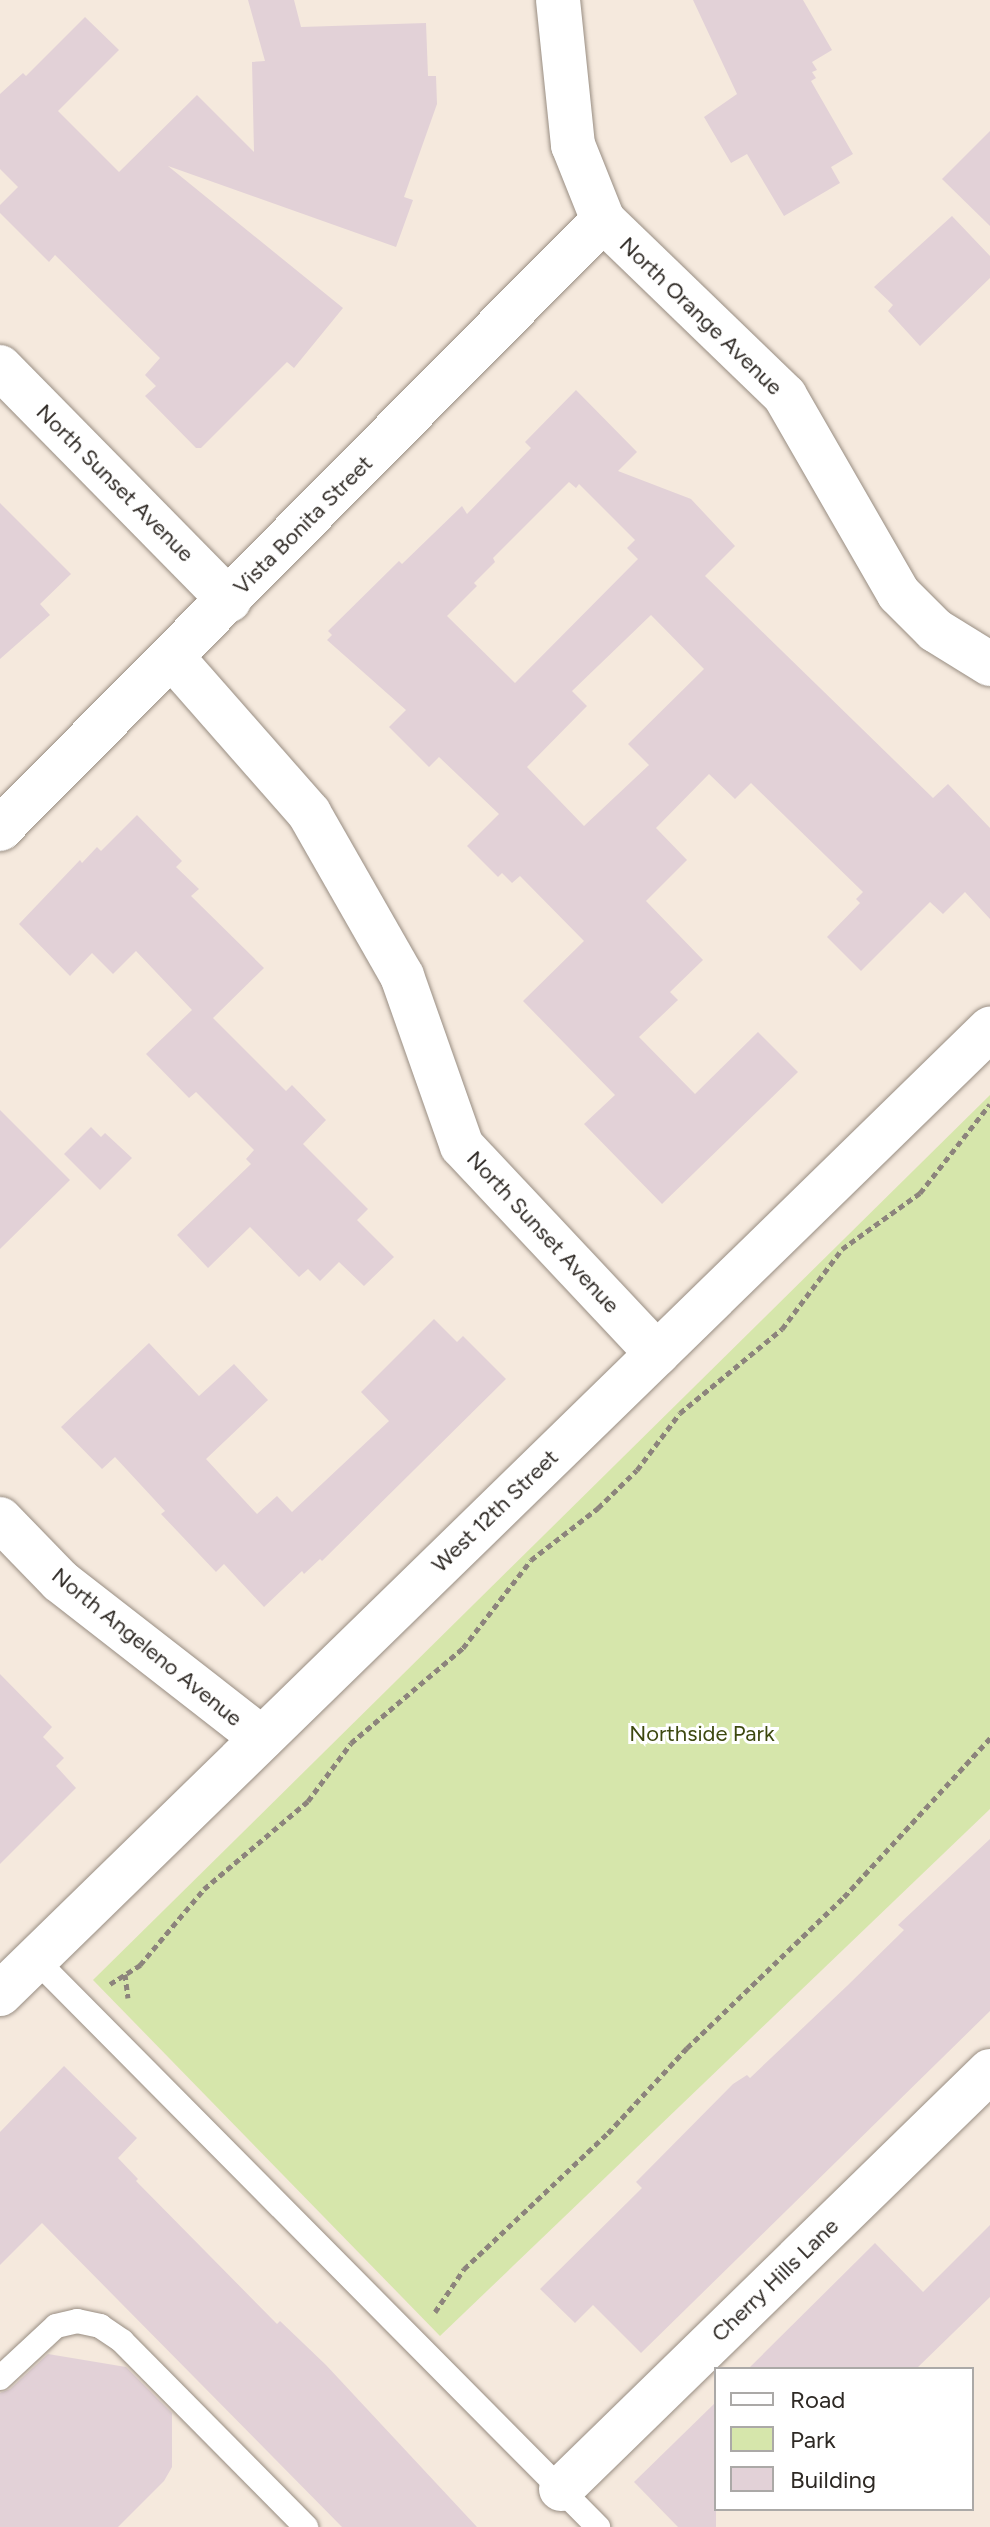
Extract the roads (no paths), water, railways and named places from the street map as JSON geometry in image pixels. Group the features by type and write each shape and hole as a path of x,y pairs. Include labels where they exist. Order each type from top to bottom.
{"street":[{"name":"North Orange Avenue","path":"558,0 573,145 603,220 785,396 899,594 935,630 990,664"},
{"name":"Vista Bonita Street","path":"0,829 603,220"},
{"name":"North Sunset Avenue","path":"0,367 229,600"},
{"name":"North Sunset Avenue","path":"172,657 309,813 402,976 462,1146 657,1354"},
{"name":"West 12th Street","path":"0,1994 990,1029"},
{"name":"North Angeleno Avenue","path":"0,1519 60,1581 262,1738"},
{"name":"Cherry Hills Lane","path":"561,2489 990,2071"}],"lane":[{"path":"35,1959 598,2527"},
{"path":"0,2378 56,2326 77,2321 100,2326 122,2341 306,2527"}],"park label":[{"name":"Northside Park","path":"702,1734"}]}
